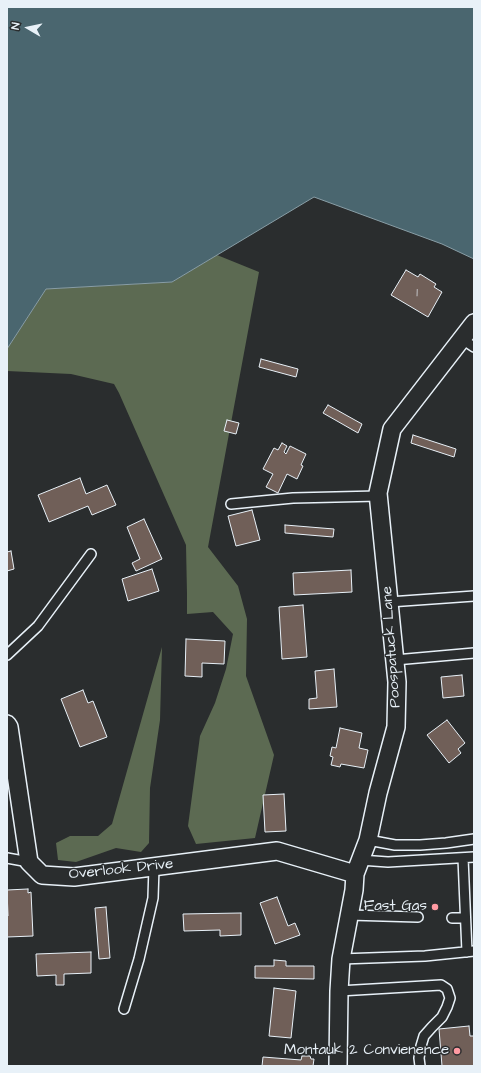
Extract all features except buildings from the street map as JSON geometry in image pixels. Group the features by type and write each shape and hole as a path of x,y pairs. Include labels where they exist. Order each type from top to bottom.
{"street":[{"name":"Poospatuck Lane","path":"338,1066 341,959 358,867 368,840 378,793 396,727 397,682 378,493 392,429 468,343 474,323"},
{"path":"7,724 9,727 28,862"},
{"name":"Overlook Drive","path":"28,862 42,875 74,877 277,850 358,867"}],"lane":[{"path":"231,504 293,498 378,496"},
{"path":"7,655 38,626 91,554"},
{"path":"389,602 474,596"},
{"path":"395,660 474,653"},
{"path":"368,840 395,845 414,845 474,839"},
{"path":"358,867 388,862 474,857"},
{"path":"7,858 28,862"},
{"path":"341,959 425,956 470,951 465,918 463,858"},
{"path":"124,1009 139,959 153,898 154,867"},
{"path":"349,915 418,917"},
{"path":"452,918 465,918"},
{"path":"339,991 441,985 447,989 450,998 442,1018 424,1036 420,1052 420,1066"}],"green space":[{"path":"217,255 259,272 208,547 238,586 247,619 246,676 274,755 255,838 196,844 188,826 200,736 215,703 226,669 233,634 213,612 187,614 186,545 114,384 71,374 7,371 7,349 46,289 172,282"},
{"path":"162,647 160,720 150,788 149,843 141,852 116,848 76,862 58,860 56,843 70,836 98,836 112,824"}],"water":[{"path":"7,7 474,7 474,259 442,244 314,197 172,282 46,289 7,349"}],"place":[{"name":"Fast Gas","path":"435,907"},
{"name":"Montauk 2 Convienence","path":"457,1051"}]}
